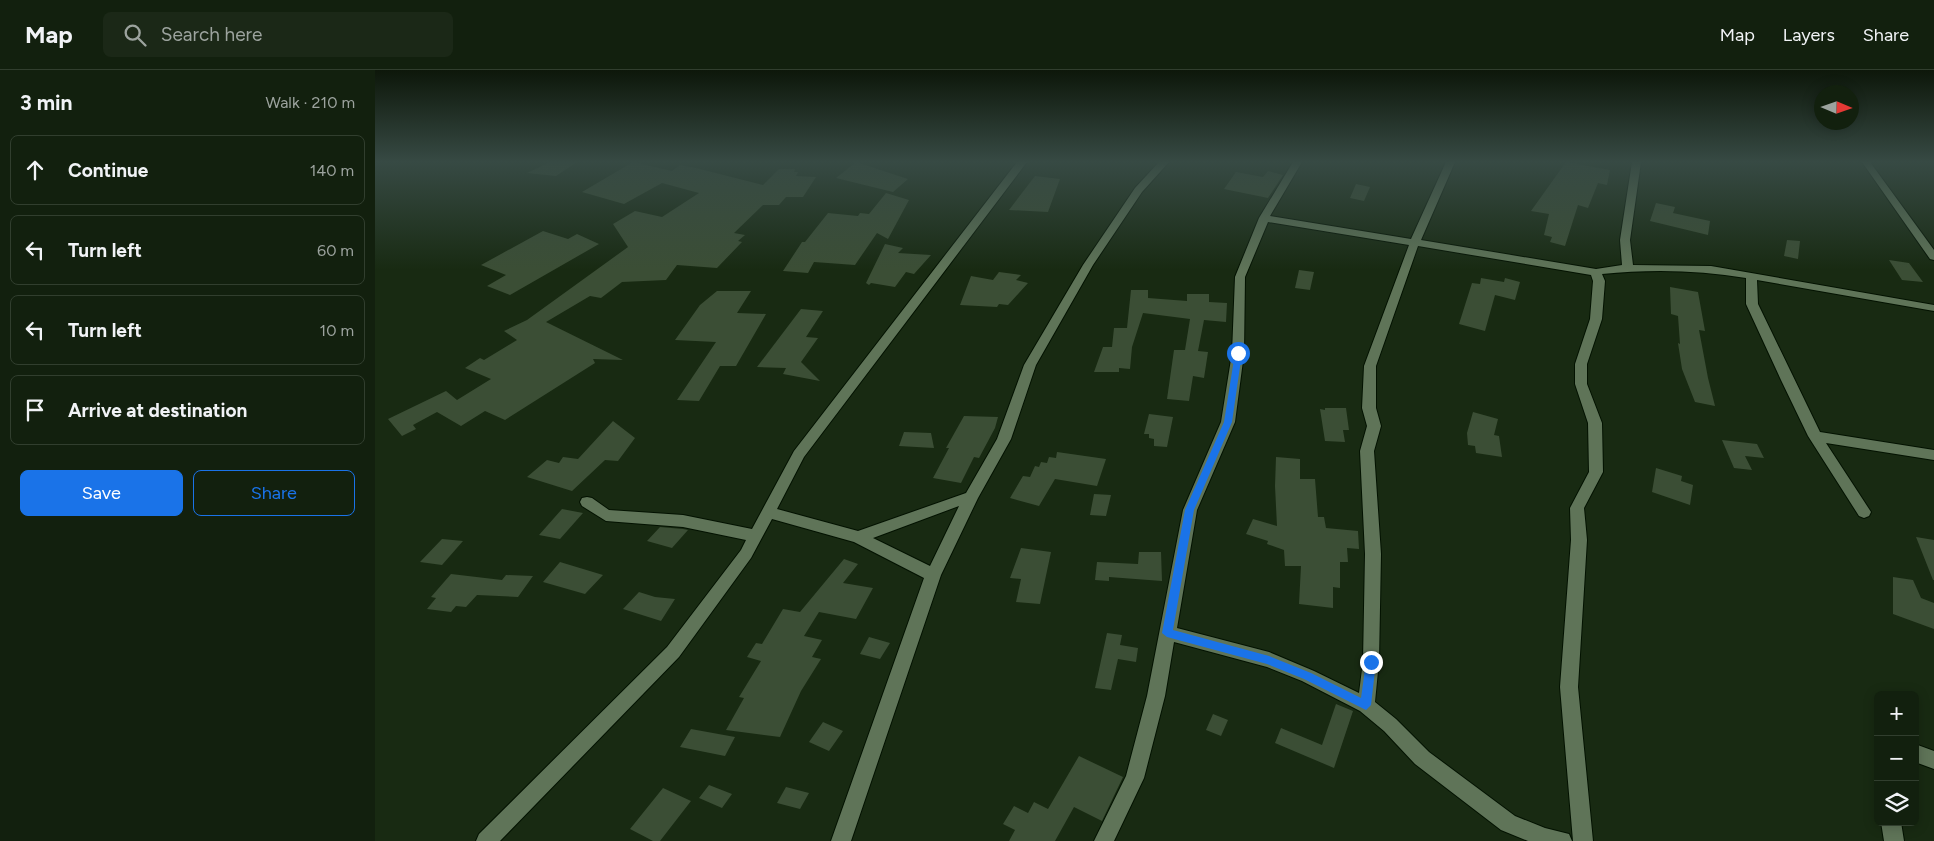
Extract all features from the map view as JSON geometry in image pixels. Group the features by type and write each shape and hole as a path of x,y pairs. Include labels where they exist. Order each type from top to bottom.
{"street":[{"path":"486,841 673,652 746,554 799,454 995,198"},
{"path":"841,841 933,575 971,497 1005,439 1030,365 1083,273 1133,198"},
{"path":"1104,841 1135,778 1156,696 1190,510 1228,422 1238,353 1239,277 1265,218 1276,198"},
{"path":"1366,705 1371,662 1373,554 1367,451 1374,426 1369,408 1370,366 1414,244 1435,198"},
{"path":"1628,268 1625,240 1631,198"},
{"path":"1892,198 1934,257"},
{"path":"1265,218 1414,244 1596,272 1628,268 1711,269 1934,308"},
{"path":"1583,841 1569,687 1579,540 1577,508 1596,472 1595,423 1581,384 1581,364 1596,319 1599,281 1596,272"},
{"path":"1751,276 1752,304 1815,436 1865,512"},
{"path":"1815,436 1934,455"},
{"path":"858,537 910,517 971,497"},
{"path":"587,502 606,515 683,521 755,536"},
{"path":"767,512 858,537 933,575"},
{"path":"1167,633 1269,660 1308,676 1366,705 1390,725 1422,758 1508,823 1551,840"},
{"path":"1919,754 1934,760"},
{"path":"1892,826 1894,841"}],"building":[{"path":"603,198 635,198 624,204"},
{"path":"691,198 785,198 779,205 763,205 734,233 745,235 738,241 742,242 717,268 677,265 666,280 622,282 601,298 590,296 546,322 623,360 593,359 595,363 505,420 485,411 461,426 437,412 413,425 416,429 402,436 388,419 446,391 457,400 491,379 465,368 480,358 484,360 517,340 504,331 527,320 628,247 613,224 635,211 662,217"},
{"path":"882,198 902,198 909,200 888,239 877,233 855,265 814,262 808,273 783,271 802,242 805,242 828,213 858,216 860,213 869,214"},
{"path":"1018,198 1053,198 1048,212 1009,210"},
{"path":"1350,198 1365,198 1364,201"},
{"path":"1540,198 1592,198 1588,208 1578,205 1565,246 1550,242 1552,237 1544,235 1549,214 1531,211"},
{"path":"1656,203 1675,207 1673,213 1710,221 1708,235 1650,221"},
{"path":"543,231 568,239 577,234 599,244 510,295 487,286 506,275 481,265"},
{"path":"1787,240 1800,241 1798,259 1784,256"},
{"path":"885,244 903,248 898,253 931,255 914,274 906,272 895,287 871,283 869,285 866,283"},
{"path":"1889,260 1909,263 1923,282 1902,280"},
{"path":"1299,270 1314,272 1310,290 1295,288"},
{"path":"999,272 1021,275 1016,280 1028,283 1008,305 999,304 997,307 960,305 971,276 993,280"},
{"path":"1481,278 1504,282 1505,278 1520,282 1515,300 1495,295 1485,331 1459,324 1472,283 1480,284"},
{"path":"1670,287 1698,292 1705,331 1699,330 1715,406 1695,402 1682,369 1678,343 1680,344 1678,316 1671,314"},
{"path":"1131,290 1148,290 1148,298 1187,301 1187,294 1209,294 1209,302 1227,303 1226,322 1204,320 1198,351 1208,352 1204,378 1193,376 1189,401 1167,399 1174,350 1185,350 1190,319 1143,313 1132,347 1130,369 1119,368 1119,372 1094,372 1103,347 1112,347 1114,328 1127,328"},
{"path":"717,291 751,291 737,313 766,314 736,366 720,366 699,401 677,400 716,342 675,340 700,305"},
{"path":"801,309 823,311 806,337 818,338 801,362 820,381 783,374 786,368 757,367"},
{"path":"1325,408 1346,408 1349,430 1343,430 1345,442 1325,441 1320,409 1325,410"},
{"path":"1473,412 1498,419 1494,435 1499,436 1502,457 1476,453 1475,446 1468,445 1467,433"},
{"path":"1149,414 1173,417 1167,447 1154,446 1154,439 1149,438 1149,434 1144,434"},
{"path":"964,416 998,417 995,428 979,458 974,457 961,483 933,478 949,448 946,448"},
{"path":"613,421 635,438 618,461 605,460 572,491 527,477 547,460 559,463 563,457 578,459"},
{"path":"904,432 931,433 934,448 899,446"},
{"path":"1722,440 1757,444 1764,458 1745,456 1752,470 1734,468"},
{"path":"1057,452 1106,459 1097,486 1055,479 1039,506 1010,498 1023,476 1030,477 1035,466 1039,467 1041,462 1047,463 1049,457 1056,458"},
{"path":"1276,457 1300,459 1300,479 1315,479 1318,517 1324,517 1326,528 1358,531 1359,549 1347,548 1348,562 1340,562 1340,588 1333,587 1333,608 1299,604 1301,566 1285,566 1284,550 1267,544 1268,541 1246,534 1253,519 1277,526"},
{"path":"1656,468 1682,476 1681,481 1693,485 1690,505 1652,492"},
{"path":"1094,494 1111,495 1106,516 1090,515"},
{"path":"562,509 583,513 560,539 539,535"},
{"path":"660,527 688,530 672,548 647,541"},
{"path":"1916,537 1934,540 1934,580 1933,580"},
{"path":"442,539 463,541 442,565 420,562"},
{"path":"1021,548 1051,552 1040,604 1016,602 1021,579 1010,578"},
{"path":"1139,552 1161,552 1162,581 1109,577 1109,581 1095,580 1097,562 1138,564"},
{"path":"844,559 858,564 843,583 873,588 856,619 819,612 804,636 822,640 812,657 821,659 801,691 780,737 726,730 744,698 739,697 761,661 747,657 756,643 762,644 783,609 800,612"},
{"path":"560,562 603,575 585,594 543,582"},
{"path":"451,574 502,580 506,575 533,576 518,597 477,595 466,607 456,606 451,612 427,609 436,598 431,597"},
{"path":"1893,577 1913,580 1921,598 1934,603 1934,629 1893,614"},
{"path":"639,592 655,597 675,599 661,621 623,609"},
{"path":"1107,633 1122,635 1120,645 1138,648 1136,662 1118,659 1111,690 1095,688"},
{"path":"869,637 890,643 880,659 860,654"},
{"path":"1336,704 1353,711 1334,768 1275,743 1281,728 1322,745"},
{"path":"1213,714 1228,720 1221,736 1206,730"},
{"path":"823,722 843,731 829,751 809,742"},
{"path":"691,729 735,737 725,756 680,747"},
{"path":"1079,756 1123,777 1102,821 1074,807 1055,841 1009,841 1015,830 1003,824 1014,806 1028,813 1034,802 1048,809"},
{"path":"709,785 732,794 722,808 699,798"},
{"path":"786,787 809,793 800,809 777,803"},
{"path":"663,788 691,801 660,841 653,841 630,829"}],"route":[{"path":"1238,353 1228,422 1190,510 1167,633 1269,660 1308,676 1366,705 1371,662"}]}
